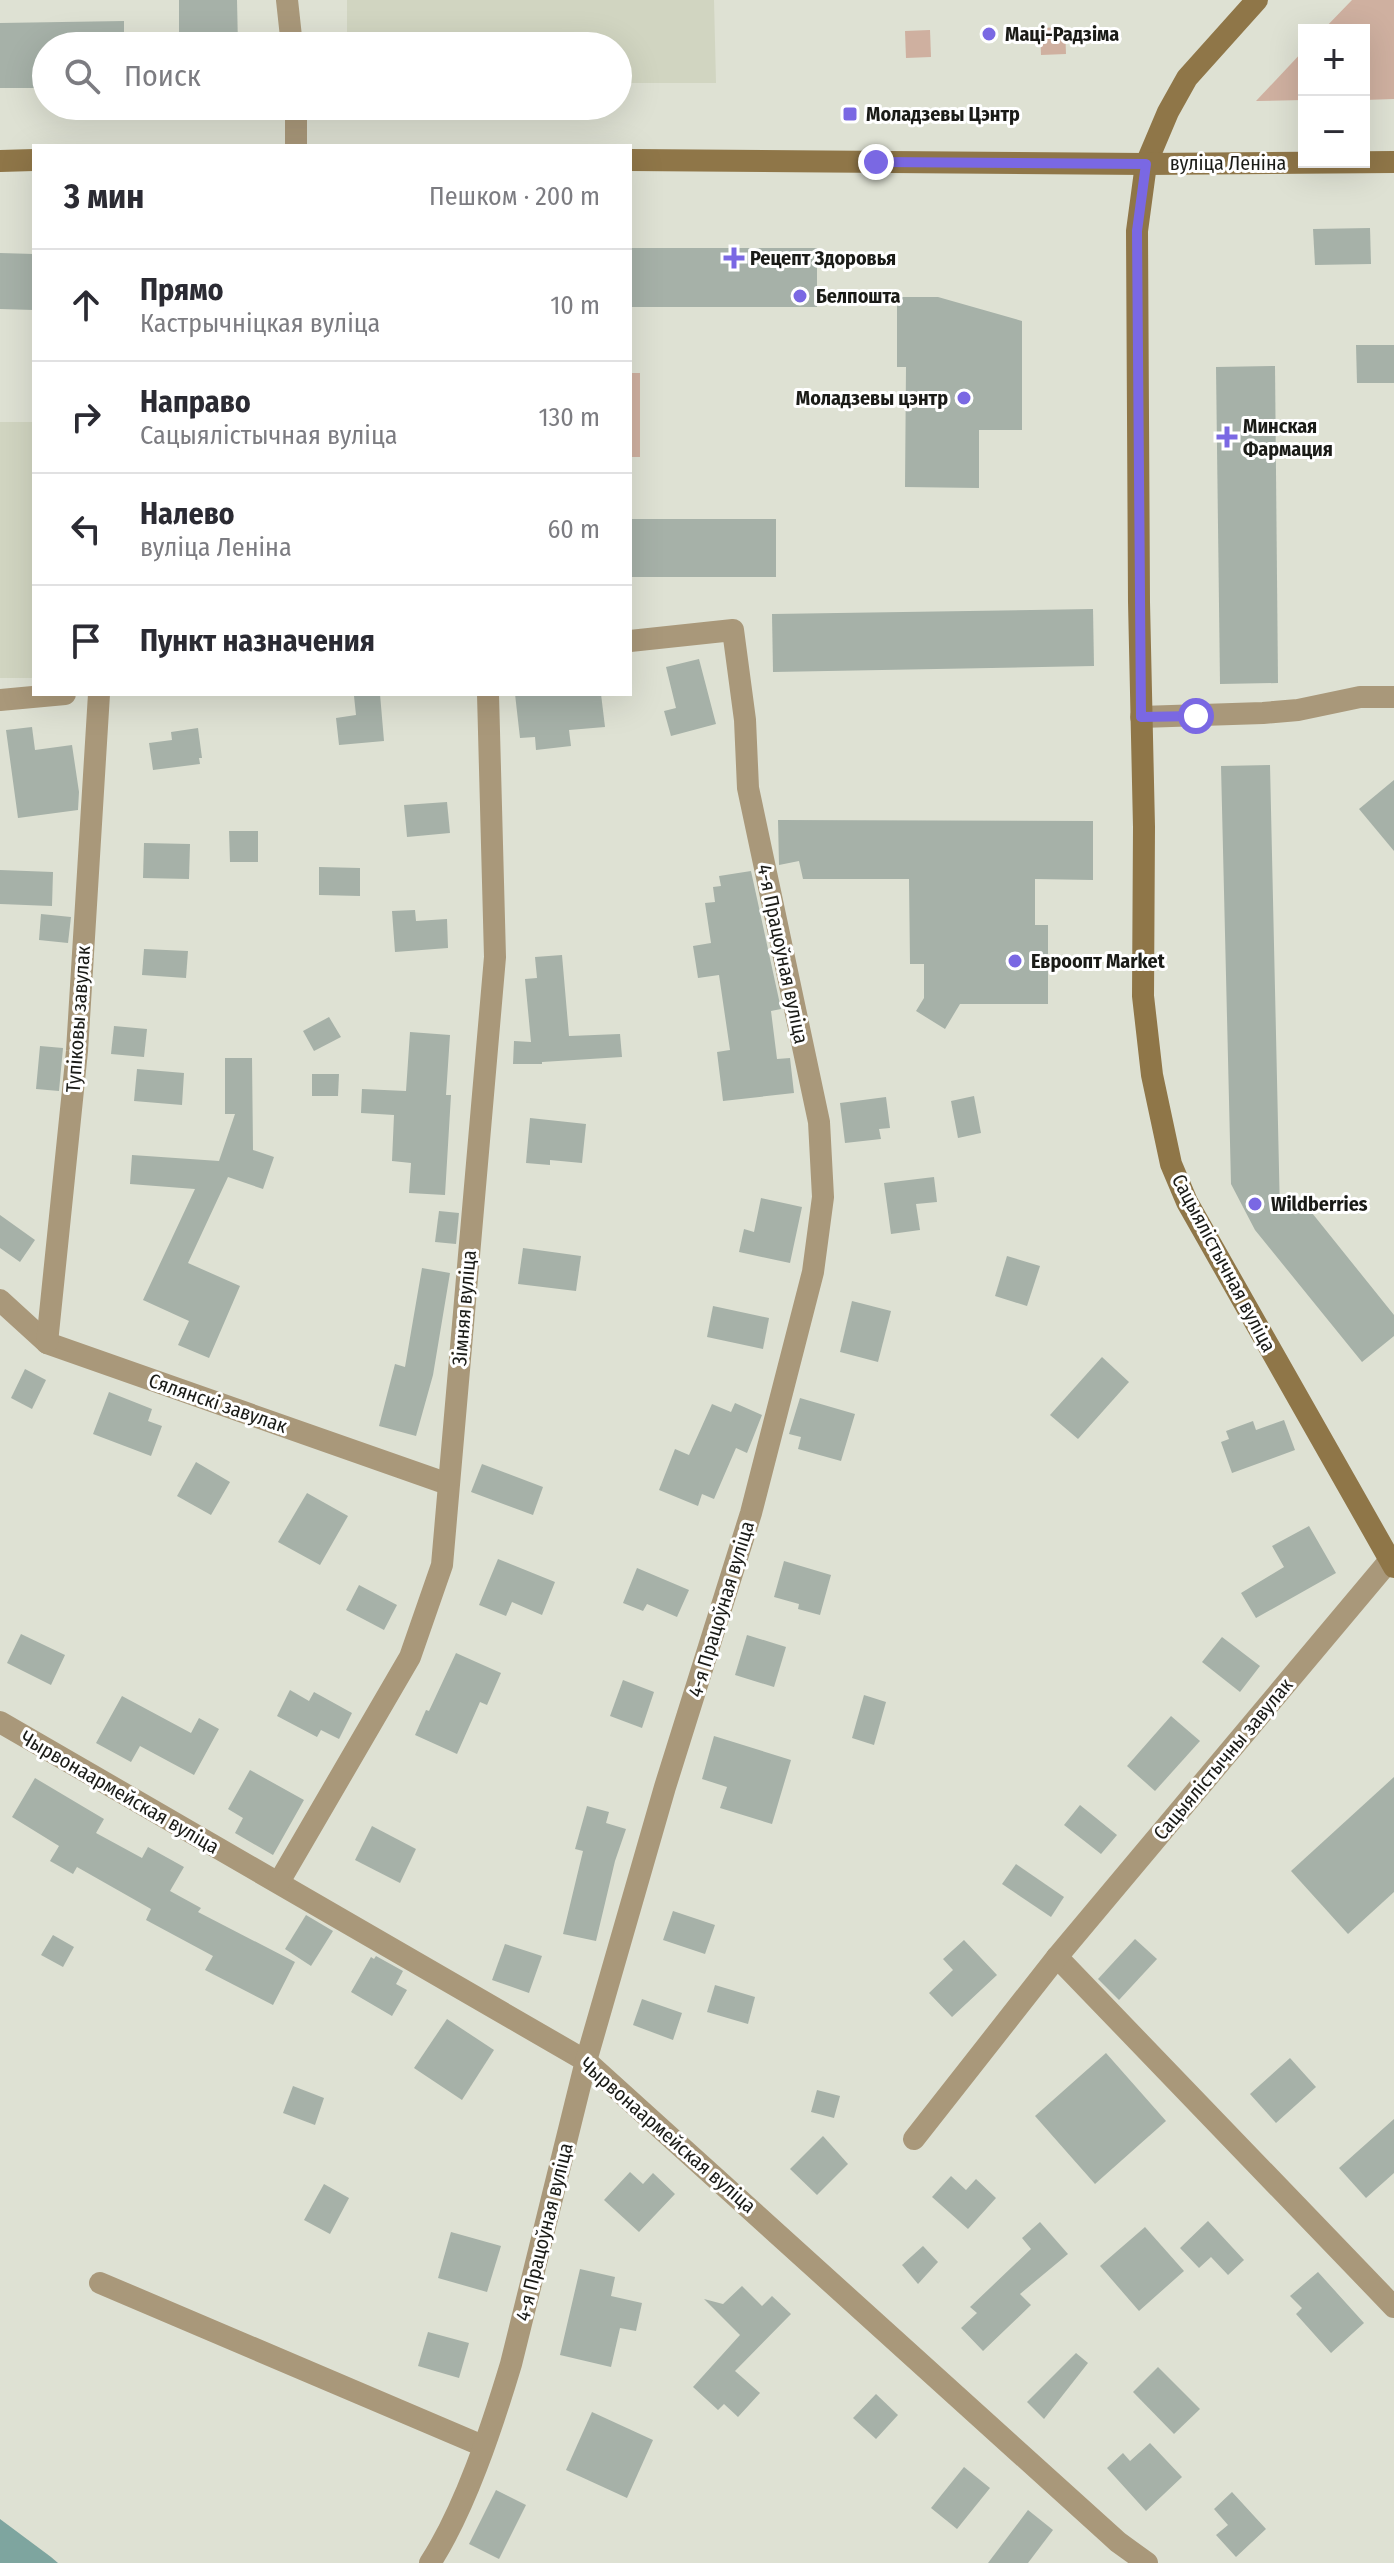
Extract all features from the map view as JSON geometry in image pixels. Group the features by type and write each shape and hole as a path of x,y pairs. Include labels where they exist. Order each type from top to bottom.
{"main road":[{"name":"Сацыялістычная вуліца","path":"1257,0 1187,78 1168,112 1146,164 1137,231 1143,996 1152,1075 1171,1164 1203,1232 1392,1564"},
{"path":"0,161 32,160"},
{"name":"вуліца Леніна","path":"632,160 1146,164 1394,162"}],"street":[{"path":"287,0 290,32"},
{"path":"296,120 296,144"},
{"name":"4-я Працоўная вуліца","path":"430,2563 446,2538 483,2446 511,2364 586,2061 665,1787 751,1513 813,1272 823,1197 819,1122 748,788 745,720 733,630 632,641"},
{"path":"0,700 43,696"},
{"name":"Тупіковы завулак","path":"47,1343 77,1051 99,696"},
{"name":"Зімняя вуліца","path":"279,1882 410,1657 442,1565 495,957 488,696"},
{"path":"1141,717 1263,713 1298,710 1360,697 1394,697"},
{"name":"Сялянскі завулак","path":"0,1300 47,1343 448,1484"},
{"name":"Сацыялістычны завулак","path":"914,2139 1057,1957 1392,1564"},
{"name":"Чырвонаармейская вуліца","path":"0,1722 586,2061 1118,2542 1147,2563"},
{"path":"1057,1957 1394,2307"},
{"path":"100,2283 483,2446"}],"shaded area":[{"path":"347,0 714,0 716,83 632,83 632,32 347,32"},
{"path":"1352,0 1394,0 1394,99 1370,100 1370,24 1329,24"},
{"path":"1065,27 1066,54 1041,55 1040,28"},
{"path":"930,30 931,57 906,58 905,31"},
{"path":"1298,56 1298,100 1256,101"},
{"path":"632,373 640,373 640,457 632,457"},
{"path":"0,422 32,422 32,678 0,678"}],"water":[{"path":"0,2519 51,2557 58,2563 0,2563"}],"building":[{"path":"179,0 237,0 238,32 179,32"},
{"path":"124,21 124,32 32,32 32,88 0,88 0,23"},
{"path":"1370,228 1371,264 1315,265 1313,229"},
{"path":"632,248 817,248 817,307 632,307"},
{"path":"0,253 32,254 32,310 0,309"},
{"name":"Моладзевы цэнтр","path":"897,297 938,297 1022,321 1022,430 979,430 979,488 905,487 906,367 897,367"},
{"path":"1356,345 1394,345 1394,383 1357,383"},
{"path":"1275,366 1278,683 1220,684 1216,367"},
{"path":"632,519 776,519 776,577 632,577"},
{"path":"1093,609 1094,666 773,672 772,614"},
{"path":"699,659 716,724 671,736 664,711 676,708 666,667"},
{"path":"354,696 380,696 384,741 339,745 336,718 356,715"},
{"path":"515,696 601,696 605,727 569,730 571,746 536,750 535,737 520,738"},
{"path":"32,727 35,750 72,745 79,792 78,810 18,818 6,730"},
{"path":"198,728 200,764 153,770 149,743 172,740 171,732"},
{"path":"1270,765 1280,1214 1300,1198 1394,1315 1394,1336 1362,1362 1255,1230 1231,1184 1221,766"},
{"path":"1394,780 1394,851 1359,809"},
{"path":"447,802 450,833 407,837 404,805"},
{"path":"778,820 1093,821 1093,880 1035,879 1035,925 1048,925 1048,1004 960,1004 945,1029 916,1011 924,998 924,964 910,964 909,879 803,879 799,861 779,865"},
{"path":"229,831 258,831 258,862 230,862"},
{"path":"144,843 190,844 189,879 143,878"},
{"path":"319,867 360,868 360,896 319,895"},
{"path":"0,870 53,872 52,906 0,904"},
{"path":"751,871 781,1009 771,1011 777,1059 790,1058 794,1093 723,1101 717,1052 730,1050 719,975 698,978 693,946 711,943 705,903 715,902 713,887 721,886 719,876"},
{"path":"415,910 416,921 447,919 448,948 395,952 392,911"},
{"path":"41,914 71,917 68,943 39,940"},
{"path":"144,949 188,951 186,978 142,975"},
{"path":"562,955 569,1036 620,1034 622,1057 513,1064 514,1041 531,1042 525,979 537,978 535,957"},
{"path":"329,1017 341,1037 314,1051 303,1031"},
{"path":"114,1026 147,1029 144,1057 111,1054"},
{"path":"410,1032 450,1035 446,1095 451,1095 445,1195 409,1193 411,1163 392,1161 394,1115 361,1113 362,1089 406,1091"},
{"path":"40,1046 63,1048 59,1091 36,1089"},
{"path":"225,1058 252,1058 253,1150 274,1157 263,1189 228,1177 188,1263 240,1286 209,1358 178,1345 189,1321 143,1300 195,1189 130,1184 132,1155 219,1161 235,1114 225,1114"},
{"path":"137,1069 184,1073 182,1105 134,1101"},
{"path":"312,1074 339,1074 338,1096 312,1096"},
{"path":"974,1096 981,1133 958,1138 951,1101"},
{"path":"886,1097 890,1128 879,1129 881,1139 845,1143 840,1103"},
{"path":"530,1118 586,1124 582,1163 550,1160 550,1165 526,1163"},
{"path":"934,1177 937,1202 916,1204 920,1230 891,1234 884,1183"},
{"path":"761,1198 802,1207 790,1263 739,1252 744,1229 754,1232"},
{"path":"439,1211 459,1213 456,1244 435,1242"},
{"path":"0,1215 35,1240 20,1262 0,1248"},
{"path":"523,1248 581,1256 576,1291 518,1284"},
{"path":"1007,1256 1040,1266 1027,1306 995,1296"},
{"path":"422,1268 450,1273 433,1375 416,1436 379,1426 395,1364 405,1367"},
{"path":"852,1301 891,1311 878,1362 840,1352"},
{"path":"713,1306 769,1318 763,1349 707,1337"},
{"path":"1102,1357 1129,1382 1078,1439 1050,1415"},
{"path":"25,1369 46,1380 32,1409 11,1398"},
{"path":"109,1392 152,1409 148,1421 162,1426 151,1456 93,1434"},
{"path":"800,1398 855,1414 841,1461 798,1449 801,1437 789,1434"},
{"path":"735,1403 762,1415 747,1453 736,1448 714,1499 702,1494 698,1506 659,1490 675,1449 689,1455 712,1404 731,1412"},
{"path":"1284,1420 1295,1450 1232,1473 1221,1442 1229,1439 1226,1431 1253,1421 1256,1430"},
{"path":"196,1462 230,1482 211,1515 177,1496"},
{"path":"482,1464 543,1487 533,1515 471,1492"},
{"path":"307,1493 348,1516 320,1565 278,1542"},
{"path":"1309,1526 1336,1573 1256,1618 1241,1593 1284,1567 1272,1546"},
{"path":"498,1559 555,1582 542,1615 512,1602 506,1616 479,1605"},
{"path":"784,1561 831,1575 820,1615 798,1609 799,1604 774,1597"},
{"path":"637,1568 689,1590 677,1617 647,1604 643,1611 623,1603"},
{"path":"359,1585 397,1605 384,1630 346,1610"},
{"path":"21,1634 65,1655 51,1685 7,1663"},
{"path":"747,1635 786,1647 774,1687 735,1675"},
{"path":"1222,1637 1260,1666 1240,1692 1202,1662"},
{"path":"456,1653 501,1673 487,1705 480,1702 457,1754 415,1735"},
{"path":"623,1680 654,1692 642,1728 610,1716"},
{"path":"290,1690 309,1701 314,1692 352,1713 339,1739 321,1730 317,1737 277,1716"},
{"path":"864,1695 886,1702 874,1745 852,1738"},
{"path":"122,1696 191,1733 199,1718 219,1729 194,1775 140,1746 131,1762 96,1743"},
{"path":"1171,1716 1200,1741 1155,1791 1127,1766"},
{"path":"714,1736 791,1760 772,1824 720,1808 727,1787 702,1779"},
{"path":"250,1770 304,1800 273,1855 235,1833 243,1818 228,1809"},
{"path":"1394,1777 1394,1892 1348,1934 1291,1871"},
{"path":"35,1778 104,1819 96,1833 142,1858 148,1847 184,1867 170,1891 201,1908 198,1912 295,1962 273,2005 205,1970 213,1956 146,1920 151,1909 77,1867 73,1874 50,1861 59,1846 12,1817"},
{"path":"1080,1805 1117,1835 1101,1854 1064,1825"},
{"path":"587,1806 609,1812 606,1823 626,1829 596,1941 563,1934 583,1851 575,1849"},
{"path":"372,1826 416,1849 400,1883 355,1860"},
{"path":"1016,1864 1064,1897 1051,1917 1002,1884"},
{"path":"673,1911 715,1925 705,1954 663,1940"},
{"path":"306,1915 333,1931 311,1966 285,1949"},
{"path":"53,1935 74,1947 63,1967 41,1955"},
{"path":"1135,1939 1157,1959 1119,2000 1098,1979"},
{"path":"964,1940 997,1975 952,2017 929,1993 953,1970 943,1959"},
{"path":"505,1944 542,1956 529,1993 492,1980"},
{"path":"376,1956 403,1971 396,1984 407,1990 392,2016 351,1992 371,1957 374,1959"},
{"path":"715,1985 755,1997 748,2024 707,2012"},
{"path":"642,1999 682,2013 673,2040 633,2025"},
{"path":"447,2019 494,2050 462,2100 414,2068"},
{"path":"1106,2053 1166,2121 1095,2184 1035,2116"},
{"path":"1290,2058 1316,2087 1276,2123 1250,2094"},
{"path":"293,2086 324,2098 315,2125 283,2113"},
{"path":"817,2090 840,2096 834,2118 811,2112"},
{"path":"1394,2119 1394,2173 1366,2198 1339,2168"},
{"path":"823,2136 848,2164 817,2195 790,2169"},
{"path":"630,2172 643,2184 653,2173 675,2194 639,2232 604,2200"},
{"path":"951,2176 966,2190 976,2179 996,2198 968,2229 932,2197"},
{"path":"324,2184 349,2198 330,2234 304,2220"},
{"path":"1208,2221 1244,2260 1228,2275 1211,2257 1199,2268 1180,2248"},
{"path":"1040,2222 1068,2254 1020,2294 1031,2305 983,2351 961,2328 977,2313 970,2307 1031,2249 1022,2238"},
{"path":"1145,2227 1184,2271 1139,2311 1100,2266"},
{"path":"451,2232 501,2246 487,2292 438,2278"},
{"path":"923,2246 938,2262 918,2284 902,2265"},
{"path":"580,2269 615,2277 611,2296 642,2303 636,2331 620,2328 611,2367 560,2355"},
{"path":"1318,2272 1364,2323 1331,2353 1296,2314 1302,2308 1290,2296"},
{"path":"742,2286 762,2306 772,2296 791,2314 735,2371 760,2393 738,2417 724,2404 718,2410 693,2387 740,2335 704,2299 723,2304"},
{"path":"428,2332 469,2343 459,2378 418,2366"},
{"path":"1076,2353 1088,2363 1044,2419 1027,2402"},
{"path":"1158,2367 1200,2409 1174,2434 1133,2392"},
{"path":"876,2394 898,2415 876,2439 853,2418"},
{"path":"592,2412 653,2440 627,2498 566,2470"},
{"path":"1150,2443 1182,2477 1146,2511 1107,2468 1123,2453 1130,2461"},
{"path":"964,2467 990,2488 957,2529 931,2508"},
{"path":"496,2490 526,2505 499,2559 469,2544"},
{"path":"1232,2492 1266,2529 1236,2557 1216,2535 1228,2525 1214,2509"},
{"path":"1028,2510 1053,2530 1028,2563 988,2563"}],"place":[{"name":"Маці-Радзіма","path":"989,34"},
{"name":"Моладзевы Цэнтр","path":"850,114"},
{"name":"Рецепт Здоровья","path":"734,258"},
{"name":"Белпошта","path":"800,296"},
{"name":"Моладзевы цэнтр","path":"964,398"},
{"name":"Минская Фармация","path":"1227,437"},
{"name":"Евроопт Market","path":"1015,961"},
{"name":"Wildberries","path":"1255,1204"}],"route":[{"path":"876,162 1146,164 1137,231 1141,717 1196,716"}]}
